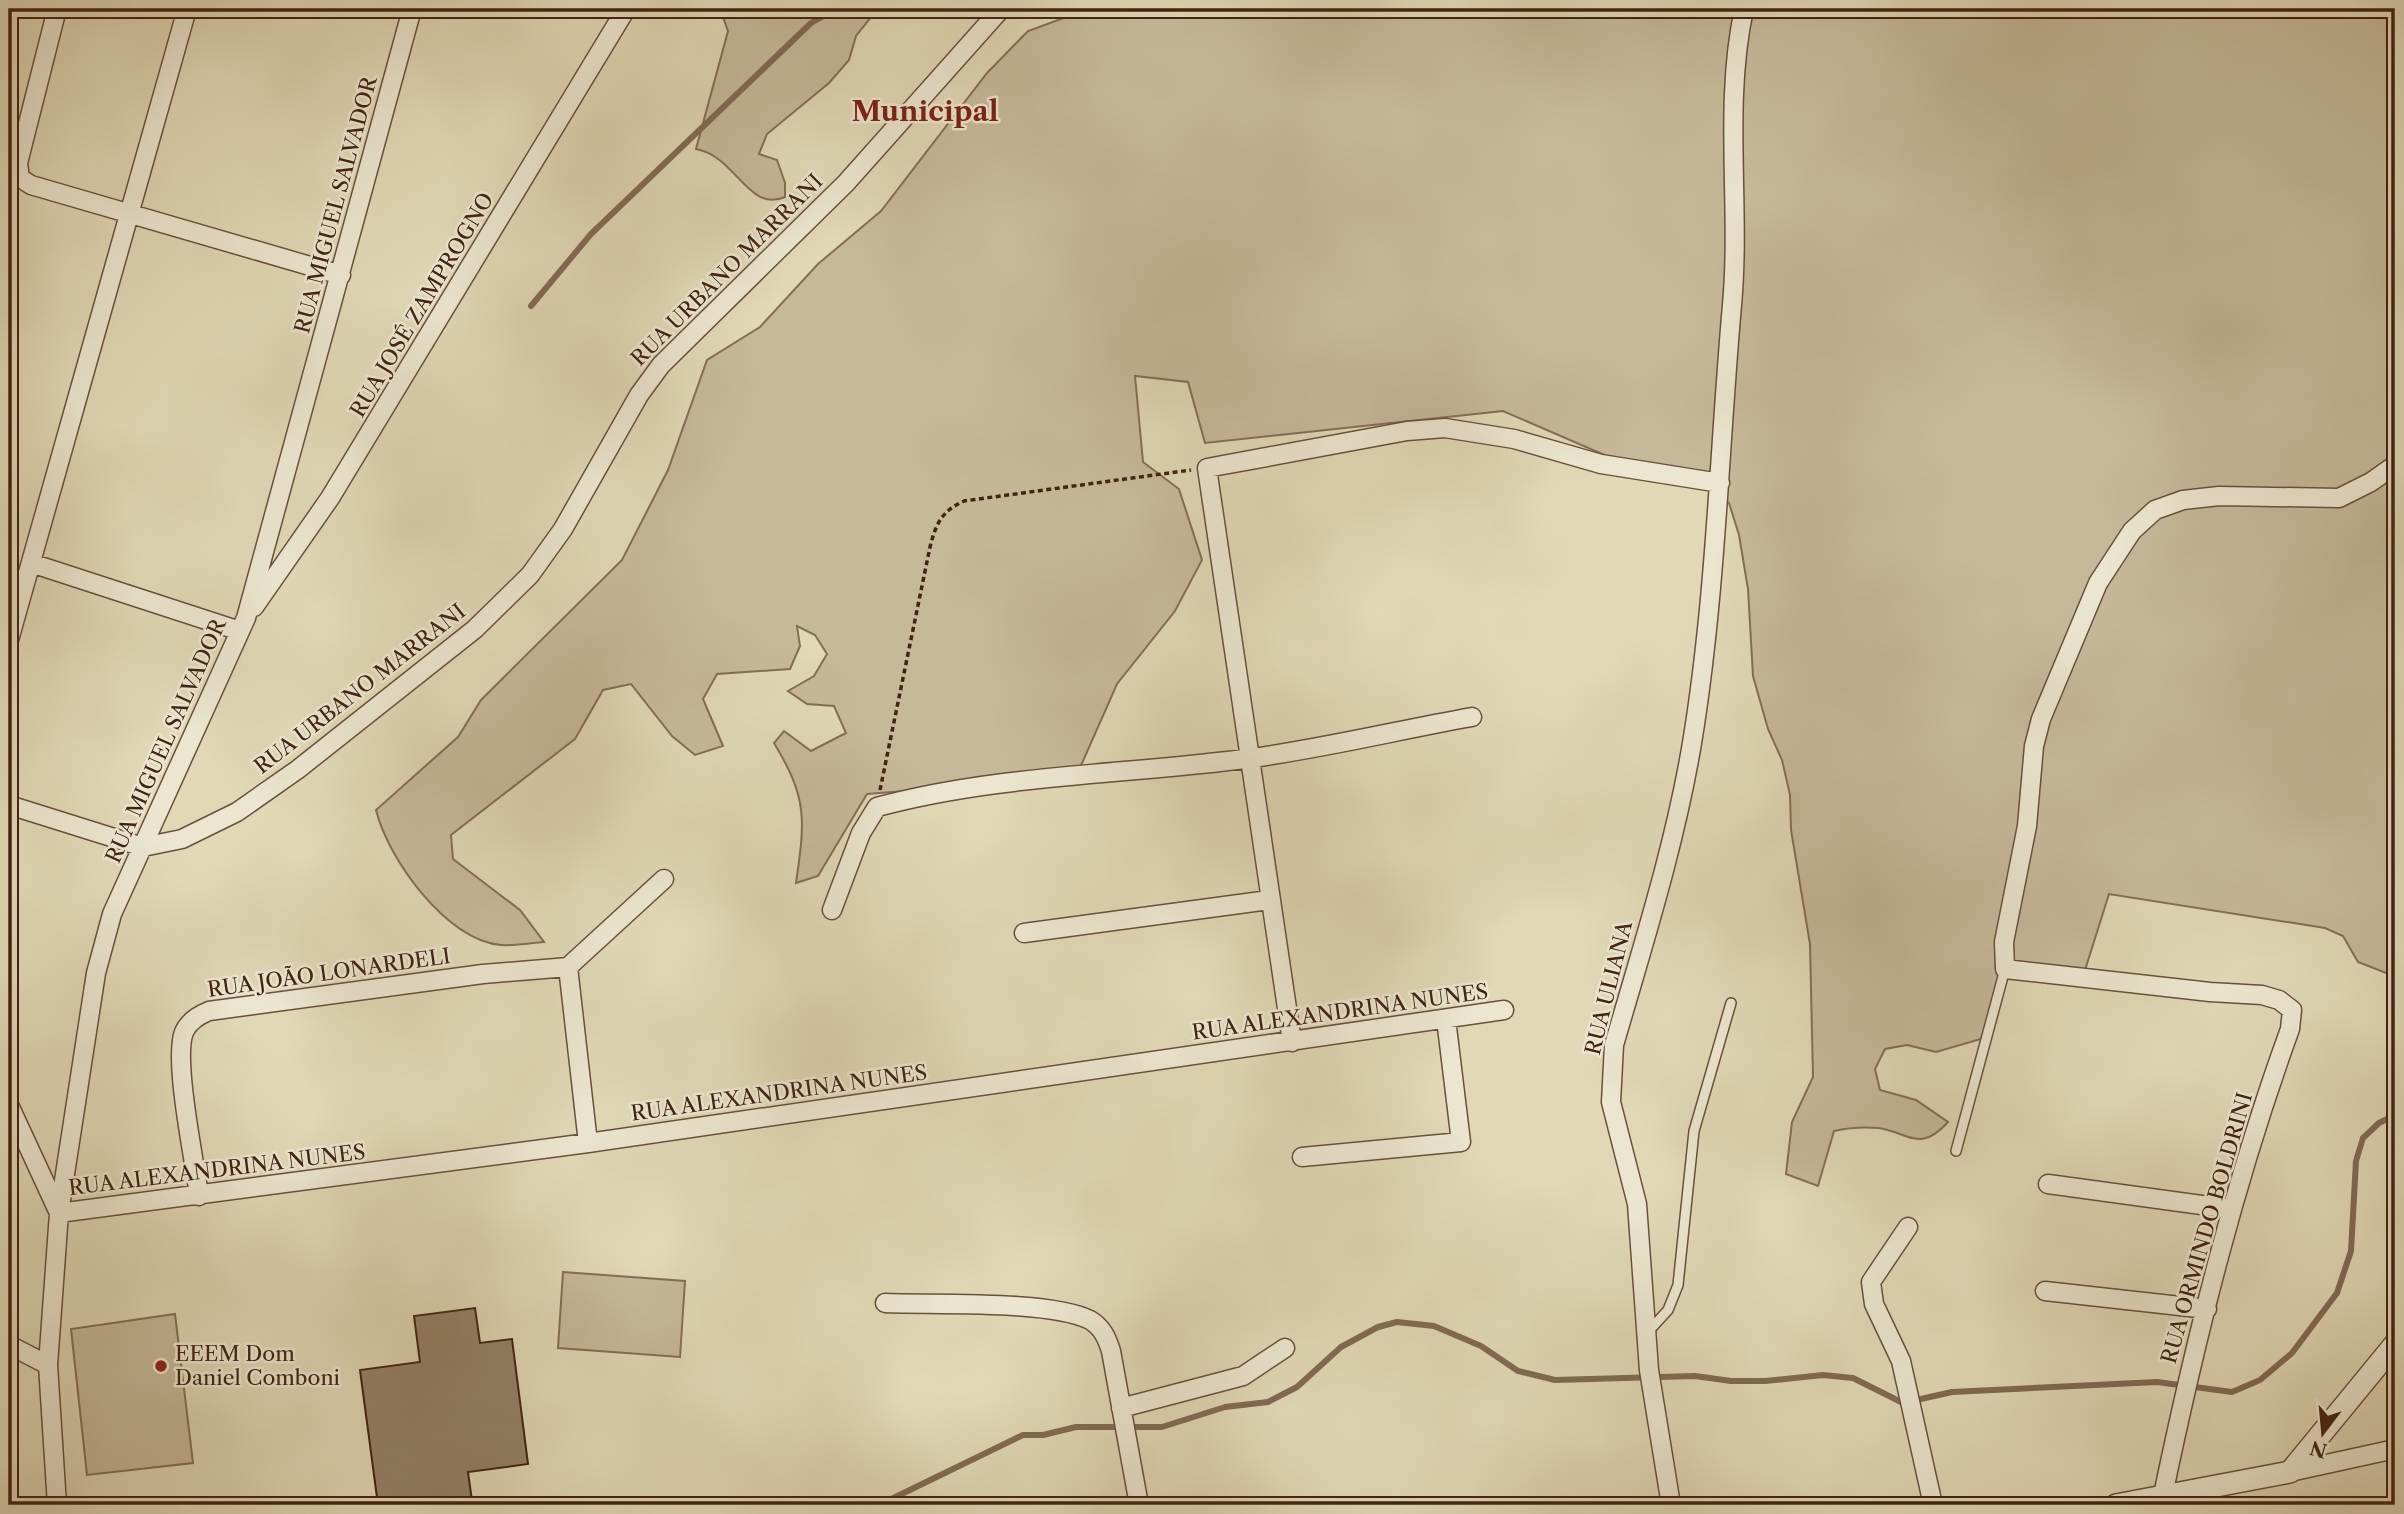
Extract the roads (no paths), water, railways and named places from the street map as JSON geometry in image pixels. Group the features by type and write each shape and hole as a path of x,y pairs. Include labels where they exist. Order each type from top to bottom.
{"street":[{"path":"57,9 18,163 20,178 30,185 341,275"},
{"path":"9,640 187,9"},
{"name":"RUA MIGUEL SALVADOR","path":"57,1505 48,1365 59,1213 96,974 112,914 243,625 341,275 410,9"},
{"name":"RUA JOSÉ ZAMPROGNO","path":"243,625 330,498 626,9"},
{"name":"RUA URBANO MARRANI","path":"143,847 182,839 237,812 297,770 475,629 504,602 530,575 564,529 639,395 661,365 846,183 1001,9"},
{"name":"RUA ULIANA","path":"1671,1505 1649,1370 1637,1203 1611,1102 1611,1073 1614,1045 1669,851 1692,744 1716,551 1734,270 1736,56 1744,9"},
{"path":"1292,1042 1207,468 1407,431 1445,429 1514,439 1601,464 1720,483"},
{"path":"2005,969 2004,942 2027,826 2034,746 2041,719 2095,589 2132,531 2155,510 2183,500 2219,496 2339,498 2395,465"},
{"path":"31,563 243,625"},
{"path":"832,910 861,833 877,807 936,794 1038,779 1252,758 1472,717"},
{"path":"9,805 143,847"},
{"path":"588,1143 568,967 664,879"},
{"path":"1024,933 1269,900"},
{"name":"RUA JOÃO LONARDELI","path":"199,1196 182,1070 182,1044 184,1032 200,1015 209,1011 470,976 568,967"},
{"name":"RUA ORMINDO BOLDRINI","path":"2005,969 2262,995 2289,1005 2292,1021 2231,1209 2182,1402 2163,1495"},
{"name":"RUA ALEXANDRINA NUNES","path":"59,1213 588,1143 1504,1010"},
{"path":"1302,1157 1461,1142 1446,1019"},
{"path":"9,1105 59,1213"},
{"path":"2048,1184 2231,1209"},
{"path":"1908,1227 1871,1282 1874,1304 1901,1361 1933,1505"},
{"path":"2045,1291 2207,1309"},
{"path":"885,1303 1055,1309 1091,1321 1107,1339 1139,1505"},
{"path":"2290,1472 2395,1344"},
{"path":"9,1345 48,1365"},
{"path":"1124,1421 1243,1376 1285,1348"},
{"path":"2116,1505 2395,1449"}],"lane":[{"path":"1956,1151 2005,969"},
{"path":"1646,1335 1668,1310 1678,1284 1693,1131 1731,1003"}],"waterway":[{"path":"531,306 591,234 811,23 836,9"},
{"path":"879,1505 1023,1435 1043,1435 1076,1427 1162,1427 1225,1407 1268,1402 1297,1387 1341,1347 1378,1327 1397,1322 1434,1326 1481,1346 1518,1371 1555,1380 1695,1376 1731,1381 1765,1381 1823,1375 1853,1378 1903,1403 1952,1392 2157,1382 2232,1392 2260,1380 2292,1353 2337,1293 2351,1251 2356,1161 2363,1138 2379,1123 2395,1115"}],"place":[{"name":"EEEM Dom Daniel Comboni","path":"161,1366"}],"district":[{"name":"Municipal","path":"925,111"}]}
